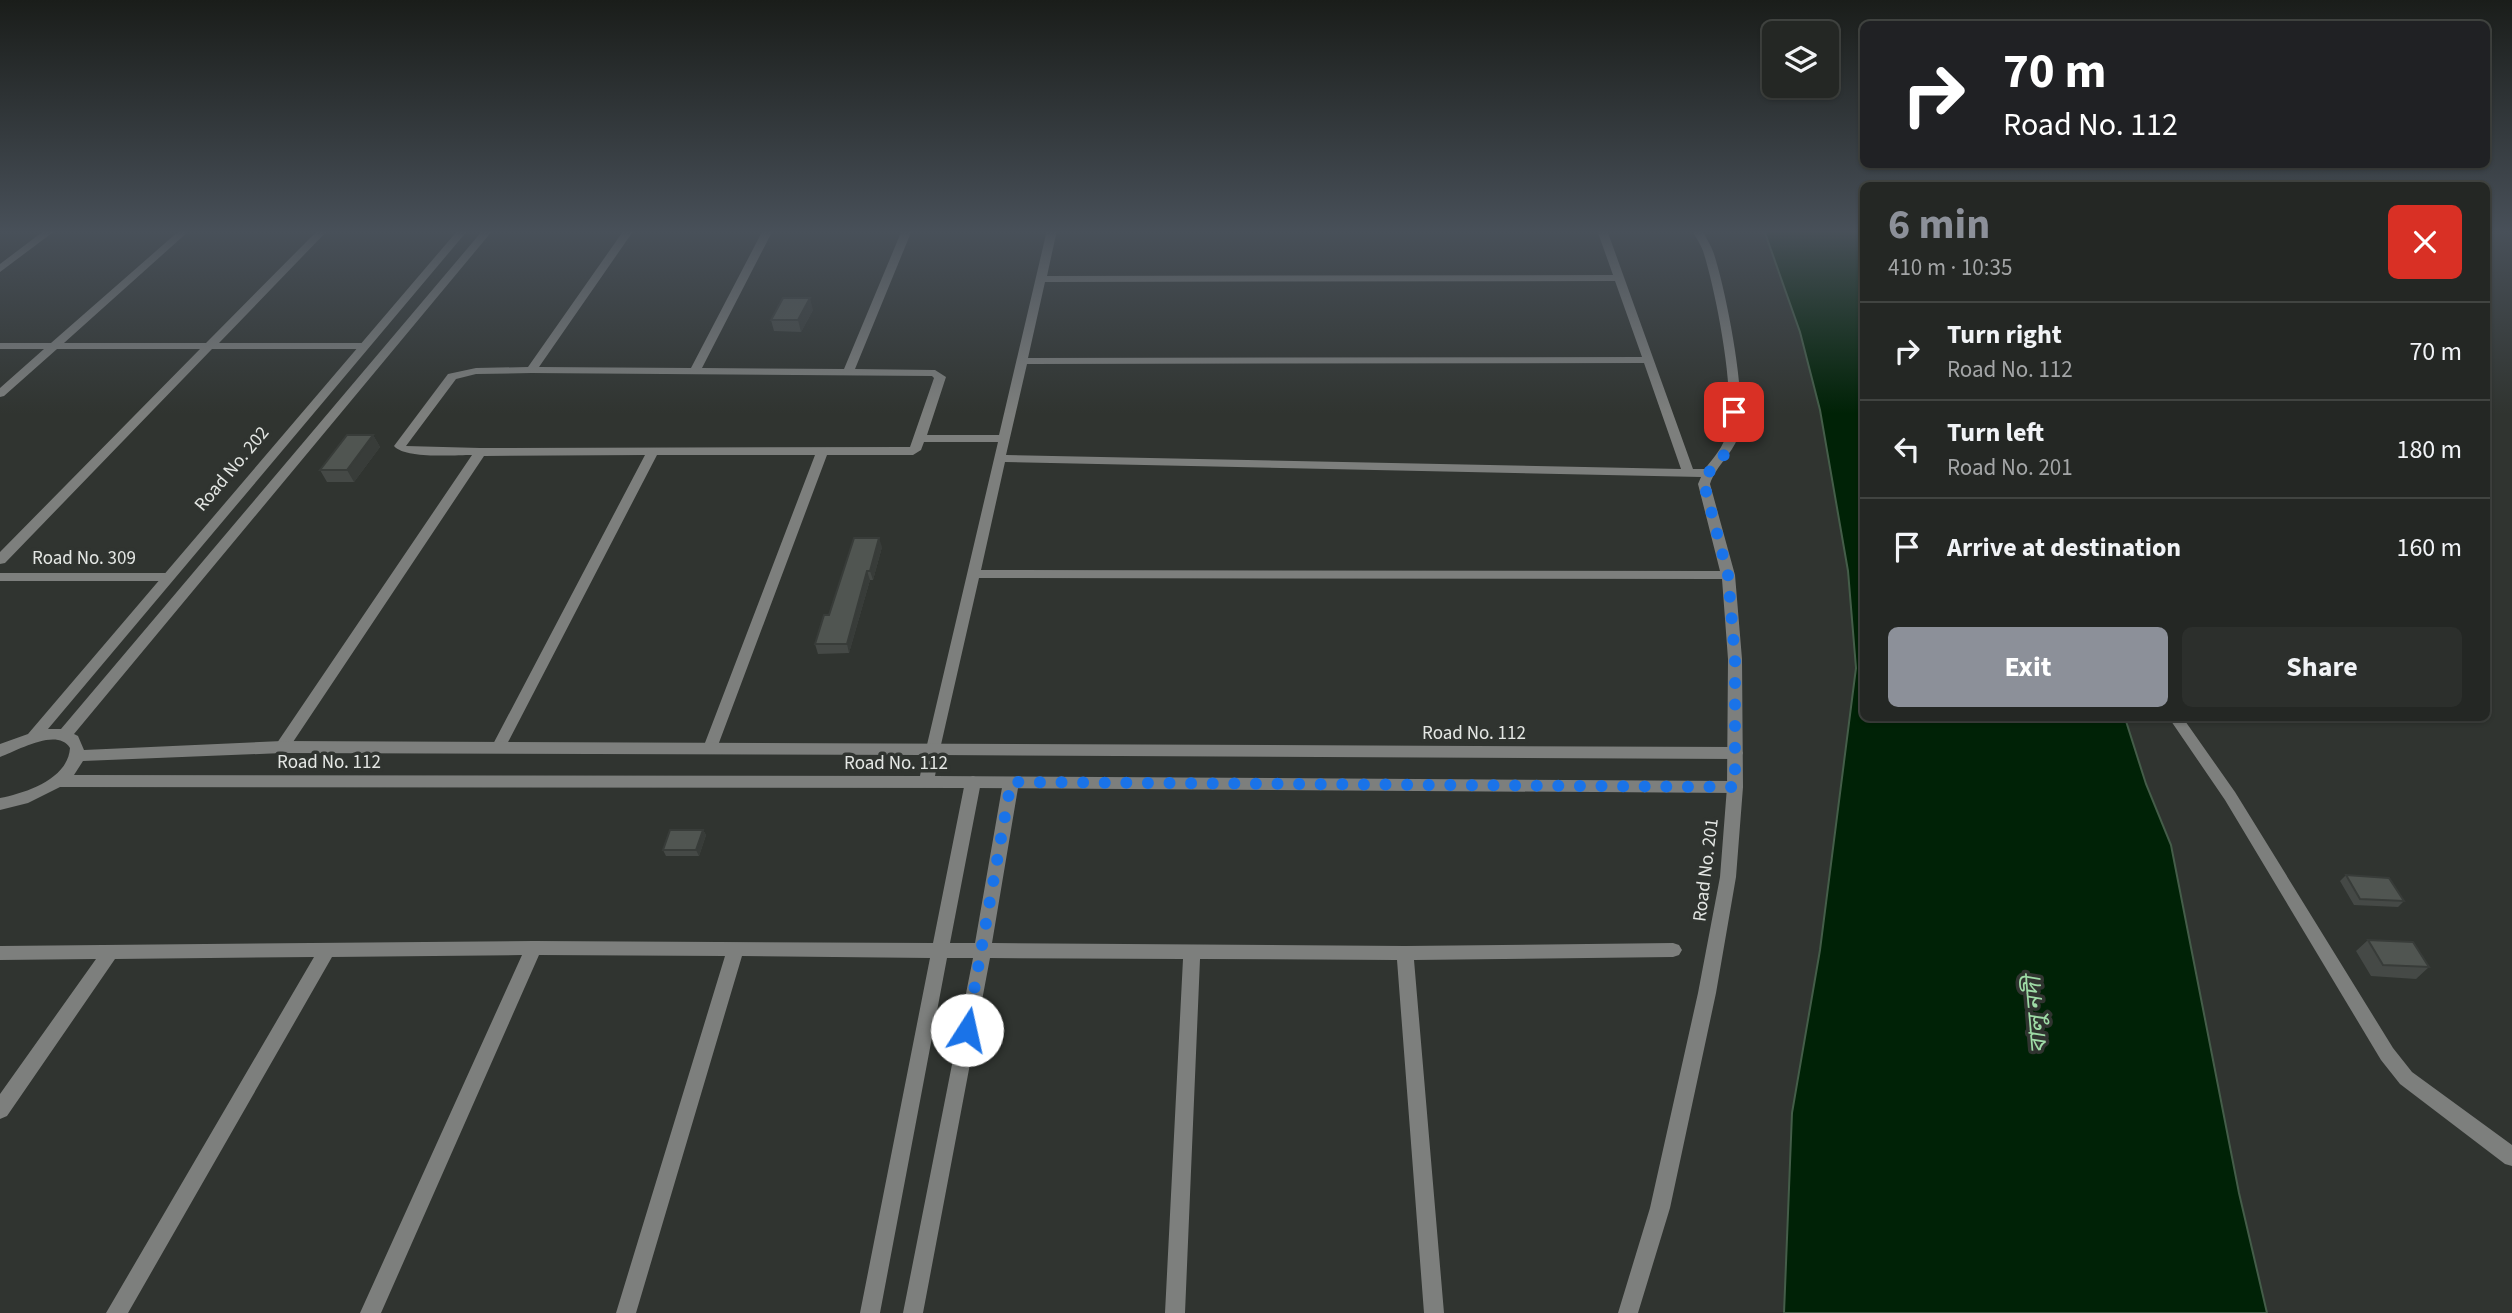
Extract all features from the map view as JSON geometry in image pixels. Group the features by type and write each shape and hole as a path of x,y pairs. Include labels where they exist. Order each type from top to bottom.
{"street":[{"path":"0,394 116,291"},
{"path":"0,560 263,291"},
{"name":"Road No. 202","path":"34,736 411,291"},
{"path":"65,736 437,291"},
{"path":"531,370 586,291"},
{"path":"695,370 736,291"},
{"path":"849,371 882,291"},
{"path":"926,782 1038,291"},
{"path":"1622,291 1688,472"},
{"path":"999,458 1707,473 1720,460 1734,432 1733,393 1718,291"},
{"path":"0,346 364,346"},
{"path":"1022,361 1649,360"},
{"path":"695,370 939,374 913,451 480,452 411,450 400,446 452,376 476,371 695,370"},
{"path":"919,439 1004,438"},
{"path":"498,748 653,451"},
{"path":"282,747 480,452"},
{"path":"710,748 822,453"},
{"name":"Road No. 201","path":"1628,1313 1660,1208 1707,993 1728,877 1735,787 1735,659 1728,575 1706,497 1704,484 1707,473"},
{"path":"973,574 1728,575"},
{"name":"Road No. 309","path":"0,577 168,578"},
{"path":"2178,721 2230,796 2387,1054 2406,1078 2512,1157"},
{"path":"0,751 34,736 65,736 73,740 78,747 77,756 70,768 57,781 3,807"},
{"name":"Road No. 112","path":"77,756 282,747 1736,753"},
{"name":"Road No. 112","path":"57,781 1011,782 1735,787"},
{"path":"870,1313 973,782"},
{"path":"914,1313 982,953 1011,782"},
{"path":"370,1313 534,948"},
{"path":"0,953 534,948 982,953 1673,950"},
{"path":"626,1313 735,950"},
{"path":"116,1313 327,951"},
{"path":"0,1110 110,953"},
{"path":"1175,1313 1192,953"},
{"path":"1405,953 1434,1313"}],"water":[{"name":"বালু নদী","path":"1786,291 1860,291 1860,721 2126,721 2146,784 2171,845 2239,1193 2267,1313 1784,1313 1792,1113 1820,950 1856,668 1848,571 1820,410 1800,332"}],"building":[{"path":"783,298 810,298 798,320 771,320"},
{"path":"347,435 373,435 347,470 320,470"},
{"path":"854,538 879,538 847,644 815,644 824,615 829,615"},
{"path":"670,830 703,830 696,850 663,850"},
{"path":"2346,875 2389,878 2404,901 2360,899"},
{"path":"2368,940 2413,942 2429,967 2383,965"}],"route":[{"path":"967,1030 1011,782 1735,787 1735,659 1728,575 1704,484 1709,469 1720,460 1734,432 1734,412"}]}
